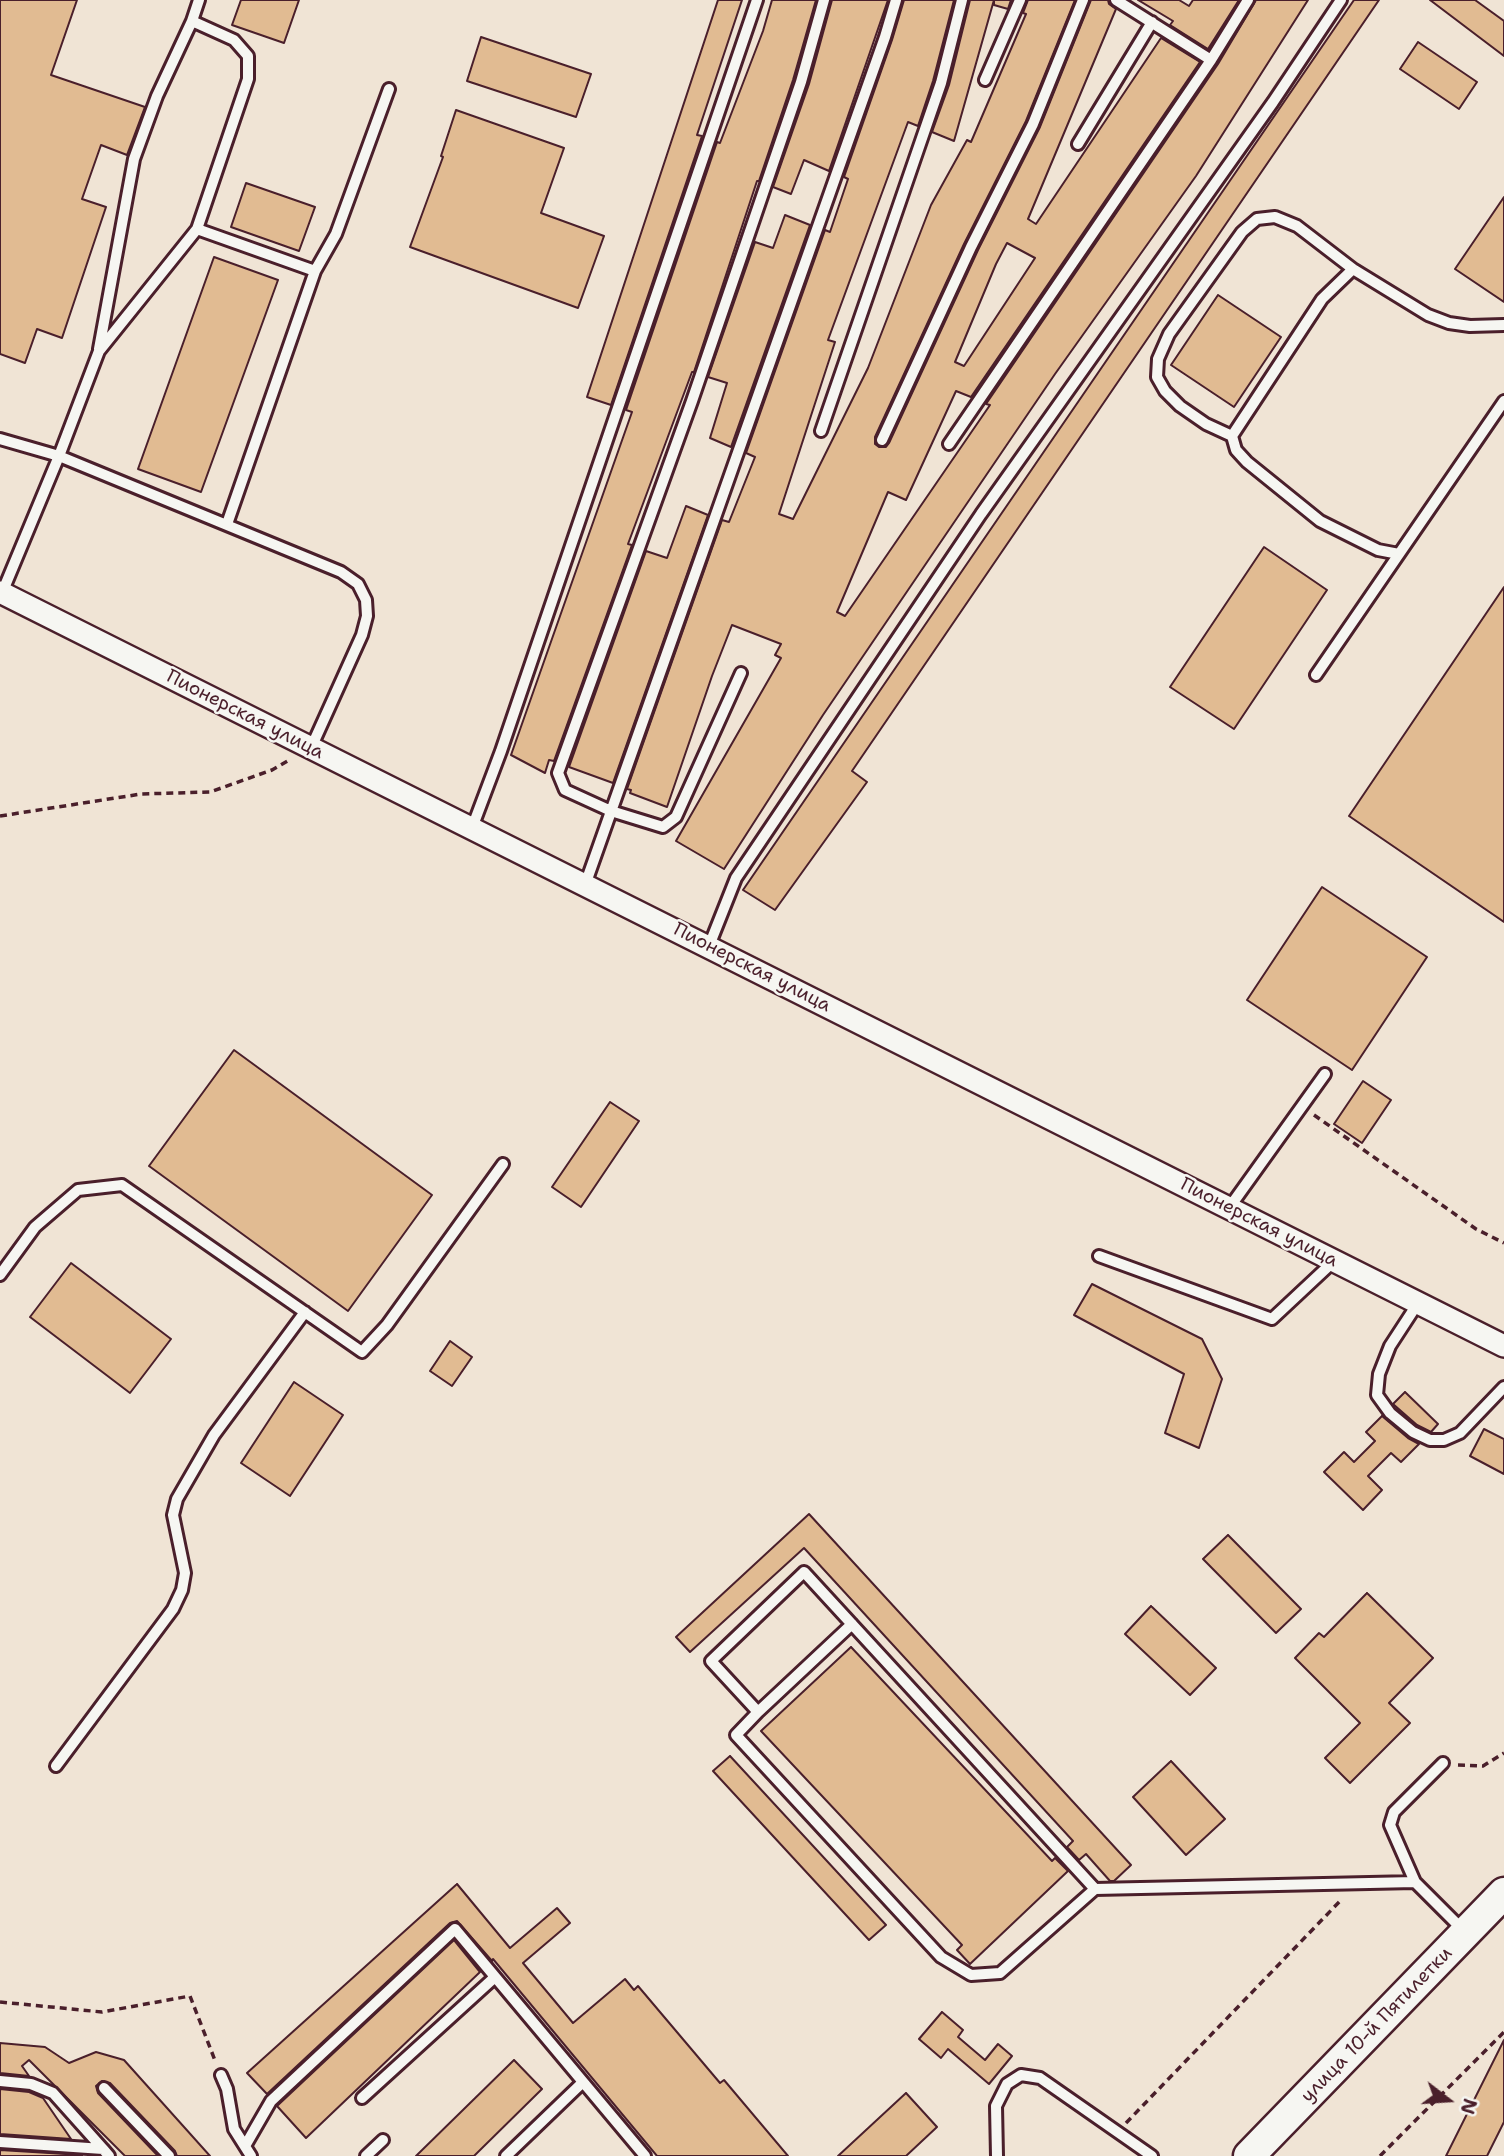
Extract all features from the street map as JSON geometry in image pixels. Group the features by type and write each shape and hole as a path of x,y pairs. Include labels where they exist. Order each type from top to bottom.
{"main road":[{"name":"улица 10-й Пятилетки","path":"1250,2156 1466,1933 1501,1901"}],"street":[{"name":"Пионерская улица","path":"1,592 1504,1346"}],"lane":[{"path":"1,592 59,456 99,351 134,159 157,96 199,0"},
{"path":"472,828 501,751 757,0"},
{"path":"741,673 676,817 663,827 611,811 565,790 558,773 723,311 801,82 824,0"},
{"path":"585,885 896,0"},
{"path":"821,431 941,83 962,0"},
{"path":"985,80 1020,0"},
{"path":"882,440 971,247 1032,124 1083,0"},
{"path":"1116,0 1211,60"},
{"path":"949,444 1211,60 1248,0"},
{"path":"709,946 736,878 744,866 981,514 1273,102 1341,0"},
{"path":"99,351 197,229 248,79 248,56 234,40 192,21"},
{"path":"1078,144 1152,22"},
{"path":"227,524 315,271 336,234 389,89"},
{"path":"1232,436 1206,424 1180,406 1165,391 1157,377 1158,359 1169,334 1242,232 1257,219 1275,217 1297,226 1353,269 1428,315 1450,323 1470,326 1504,325"},
{"path":"197,229 315,271"},
{"path":"1353,269 1322,299 1232,436 1236,450 1247,462 1320,521 1378,550 1399,554"},
{"path":"1316,675 1504,401"},
{"path":"0,439 59,456 227,524 341,572 358,584 366,600 367,616 362,635 311,748"},
{"path":"1229,1208 1325,1074"},
{"path":"0,1275 35,1227 78,1189 122,1185 362,1352 387,1325 503,1164"},
{"path":"1099,1256 1272,1319 1334,1261"},
{"path":"1418,1303 1390,1346 1379,1374 1377,1395 1390,1413 1413,1432 1430,1440 1444,1440 1460,1433 1504,1387"},
{"path":"56,1766 173,1609 182,1590 184,1573 173,1515 177,1499 214,1435 305,1312"},
{"path":"758,1712 711,1661 804,1572 1095,1889"},
{"path":"852,1624 736,1735 942,1957 971,1975 1000,1973 1095,1889 1415,1882"},
{"path":"1443,1763 1394,1812 1390,1825 1415,1882 1466,1933"},
{"path":"245,2146 271,2101 455,1929 645,2156"},
{"path":"362,2098 495,1978"},
{"path":"221,2075 227,2089 234,2129 251,2156"},
{"path":"997,2156 996,2106 1007,2084 1021,2075 1040,2078 1152,2156"},
{"path":"0,2081 31,2084 53,2093 106,2153"},
{"path":"506,2156 583,2082"},
{"path":"104,2088 169,2156"},
{"path":"366,2156 383,2140"},
{"path":"0,2142 106,2153"}],"path":[{"path":"0,816 141,794 210,792 272,770 311,748"},
{"path":"1302,1106 1476,1229 1504,1243"},
{"path":"1443,1763 1483,1766 1504,1753"},
{"path":"1117,2132 1358,1883"},
{"path":"0,2002 102,2011 190,1996 221,2075"},
{"path":"1380,2156 1504,2032"}],"building":[{"path":"0,0 77,0 51,75 145,107 127,155 101,145 82,199 106,207 62,338 37,329 25,363 0,354"},
{"path":"241,0 299,0 284,43 232,25"},
{"path":"718,0 742,0 697,135 702,136 611,405 587,397"},
{"path":"772,0 816,0 793,80 694,372 628,544 632,545 554,761 549,760 545,773 511,755 632,412 626,410 717,142 720,143 763,31"},
{"path":"832,0 888,0 829,171 804,160 791,194 773,187 809,84"},
{"path":"904,0 954,0 918,126 908,122 828,340 835,342 779,514 793,519 868,368 931,205 967,140 971,142 1026,14 1023,13 1028,0 1075,0 1026,121 964,244 875,437 875,444 879,447 886,447 889,443 978,250 1040,127 1091,0 1108,0 1116,9 1028,219 1036,224 1161,38 1200,62 971,397 956,391 906,500 888,492 837,612 845,616 1218,64 1256,0 1308,0 1196,176 1055,374 823,715 724,869 676,841 781,658 775,655 781,644 732,625 667,807 630,793 631,790 627,789 722,520 729,522 755,457 746,453 825,230 830,232 848,179 844,177","holes":["1007,243 1035,258 964,366 955,362"]},
{"path":"970,0 994,0 954,141 932,132 949,85"},
{"path":"994,0 1011,0 1008,9 994,5"},
{"path":"1138,0 1179,0 1189,6 1193,0 1239,0 1208,49 1170,25 1173,21"},
{"path":"1354,0 1379,0 852,771 867,782 775,910 743,890"},
{"path":"1430,0 1475,0 1504,21 1504,56"},
{"path":"481,37 591,74 576,117 467,81"},
{"path":"1418,42 1477,82 1459,109 1400,69"},
{"path":"456,110 564,148 541,213 604,236 578,308 410,247 443,157 441,156"},
{"path":"246,183 315,207 299,251 231,227"},
{"path":"1504,197 1504,302 1455,269"},
{"path":"785,215 810,225 731,447 710,438 727,383 708,377 755,242 773,248"},
{"path":"214,257 278,280 201,492 138,469"},
{"path":"1218,295 1281,337 1234,407 1171,365"},
{"path":"686,506 708,515 613,783 569,767 646,551 667,558"},
{"path":"1264,547 1327,590 1234,729 1170,687"},
{"path":"1504,587 1504,922 1349,816"},
{"path":"1322,887 1427,957 1352,1070 1247,1000"},
{"path":"234,1050 432,1195 348,1311 149,1166"},
{"path":"1363,1081 1391,1100 1362,1143 1334,1124"},
{"path":"610,1102 639,1121 581,1207 552,1187"},
{"path":"71,1263 171,1339 130,1393 30,1317"},
{"path":"1092,1284 1202,1339 1222,1379 1199,1448 1165,1433 1184,1374 1074,1315"},
{"path":"450,1341 472,1357 452,1386 430,1371"},
{"path":"294,1382 343,1415 290,1496 241,1463"},
{"path":"1405,1392 1438,1424 1431,1432 1417,1425 1393,1404"},
{"path":"1382,1416 1419,1444 1401,1462 1391,1453 1368,1476 1382,1490 1363,1510 1324,1472 1344,1452 1354,1462 1375,1441 1366,1432"},
{"path":"1484,1429 1504,1439 1504,1474 1470,1456"},
{"path":"809,1514 1131,1865 1114,1881 1110,1881 1086,1854 1079,1860 1067,1847 1073,1841 804,1548 690,1652 676,1637"},
{"path":"1228,1535 1301,1609 1276,1633 1203,1559"},
{"path":"1367,1593 1433,1658 1389,1703 1410,1723 1350,1783 1325,1758 1360,1723 1295,1658 1319,1633 1324,1637"},
{"path":"1151,1606 1216,1668 1190,1695 1125,1634"},
{"path":"851,1647 1052,1861 1055,1858 1068,1871 970,1964 957,1950 962,1945 761,1731"},
{"path":"730,1756 886,1925 869,1940 713,1771"},
{"path":"1171,1761 1225,1819 1186,1855 1133,1797"},
{"path":"457,1884 510,1948 557,1908 570,1923 523,1963 573,2023 625,1979 634,1990 638,1986 720,2083 724,2080 788,2156 657,2156 493,1959 492,1961 457,1921 450,1923 267,2094 247,2073"},
{"path":"454,1940 480,1972 306,2138 277,2106"},
{"path":"942,2012 963,2030 958,2037 985,2060 998,2044 1012,2056 989,2084 948,2049 941,2058 919,2039"},
{"path":"1504,2040 1504,2122 1487,2156 1446,2156"},
{"path":"0,2043 45,2047 69,2063 96,2052 124,2060 210,2156 177,2156 110,2083 102,2081 96,2086 98,2093 158,2156 125,2156 29,2060 22,2066 29,2076 0,2073"},
{"path":"514,2060 542,2089 474,2156 416,2156"},
{"path":"0,2089 29,2092 43,2098 71,2139 0,2134"},
{"path":"906,2093 937,2127 906,2156 838,2156"},
{"path":"0,2150 82,2155 82,2156 0,2156"}]}
